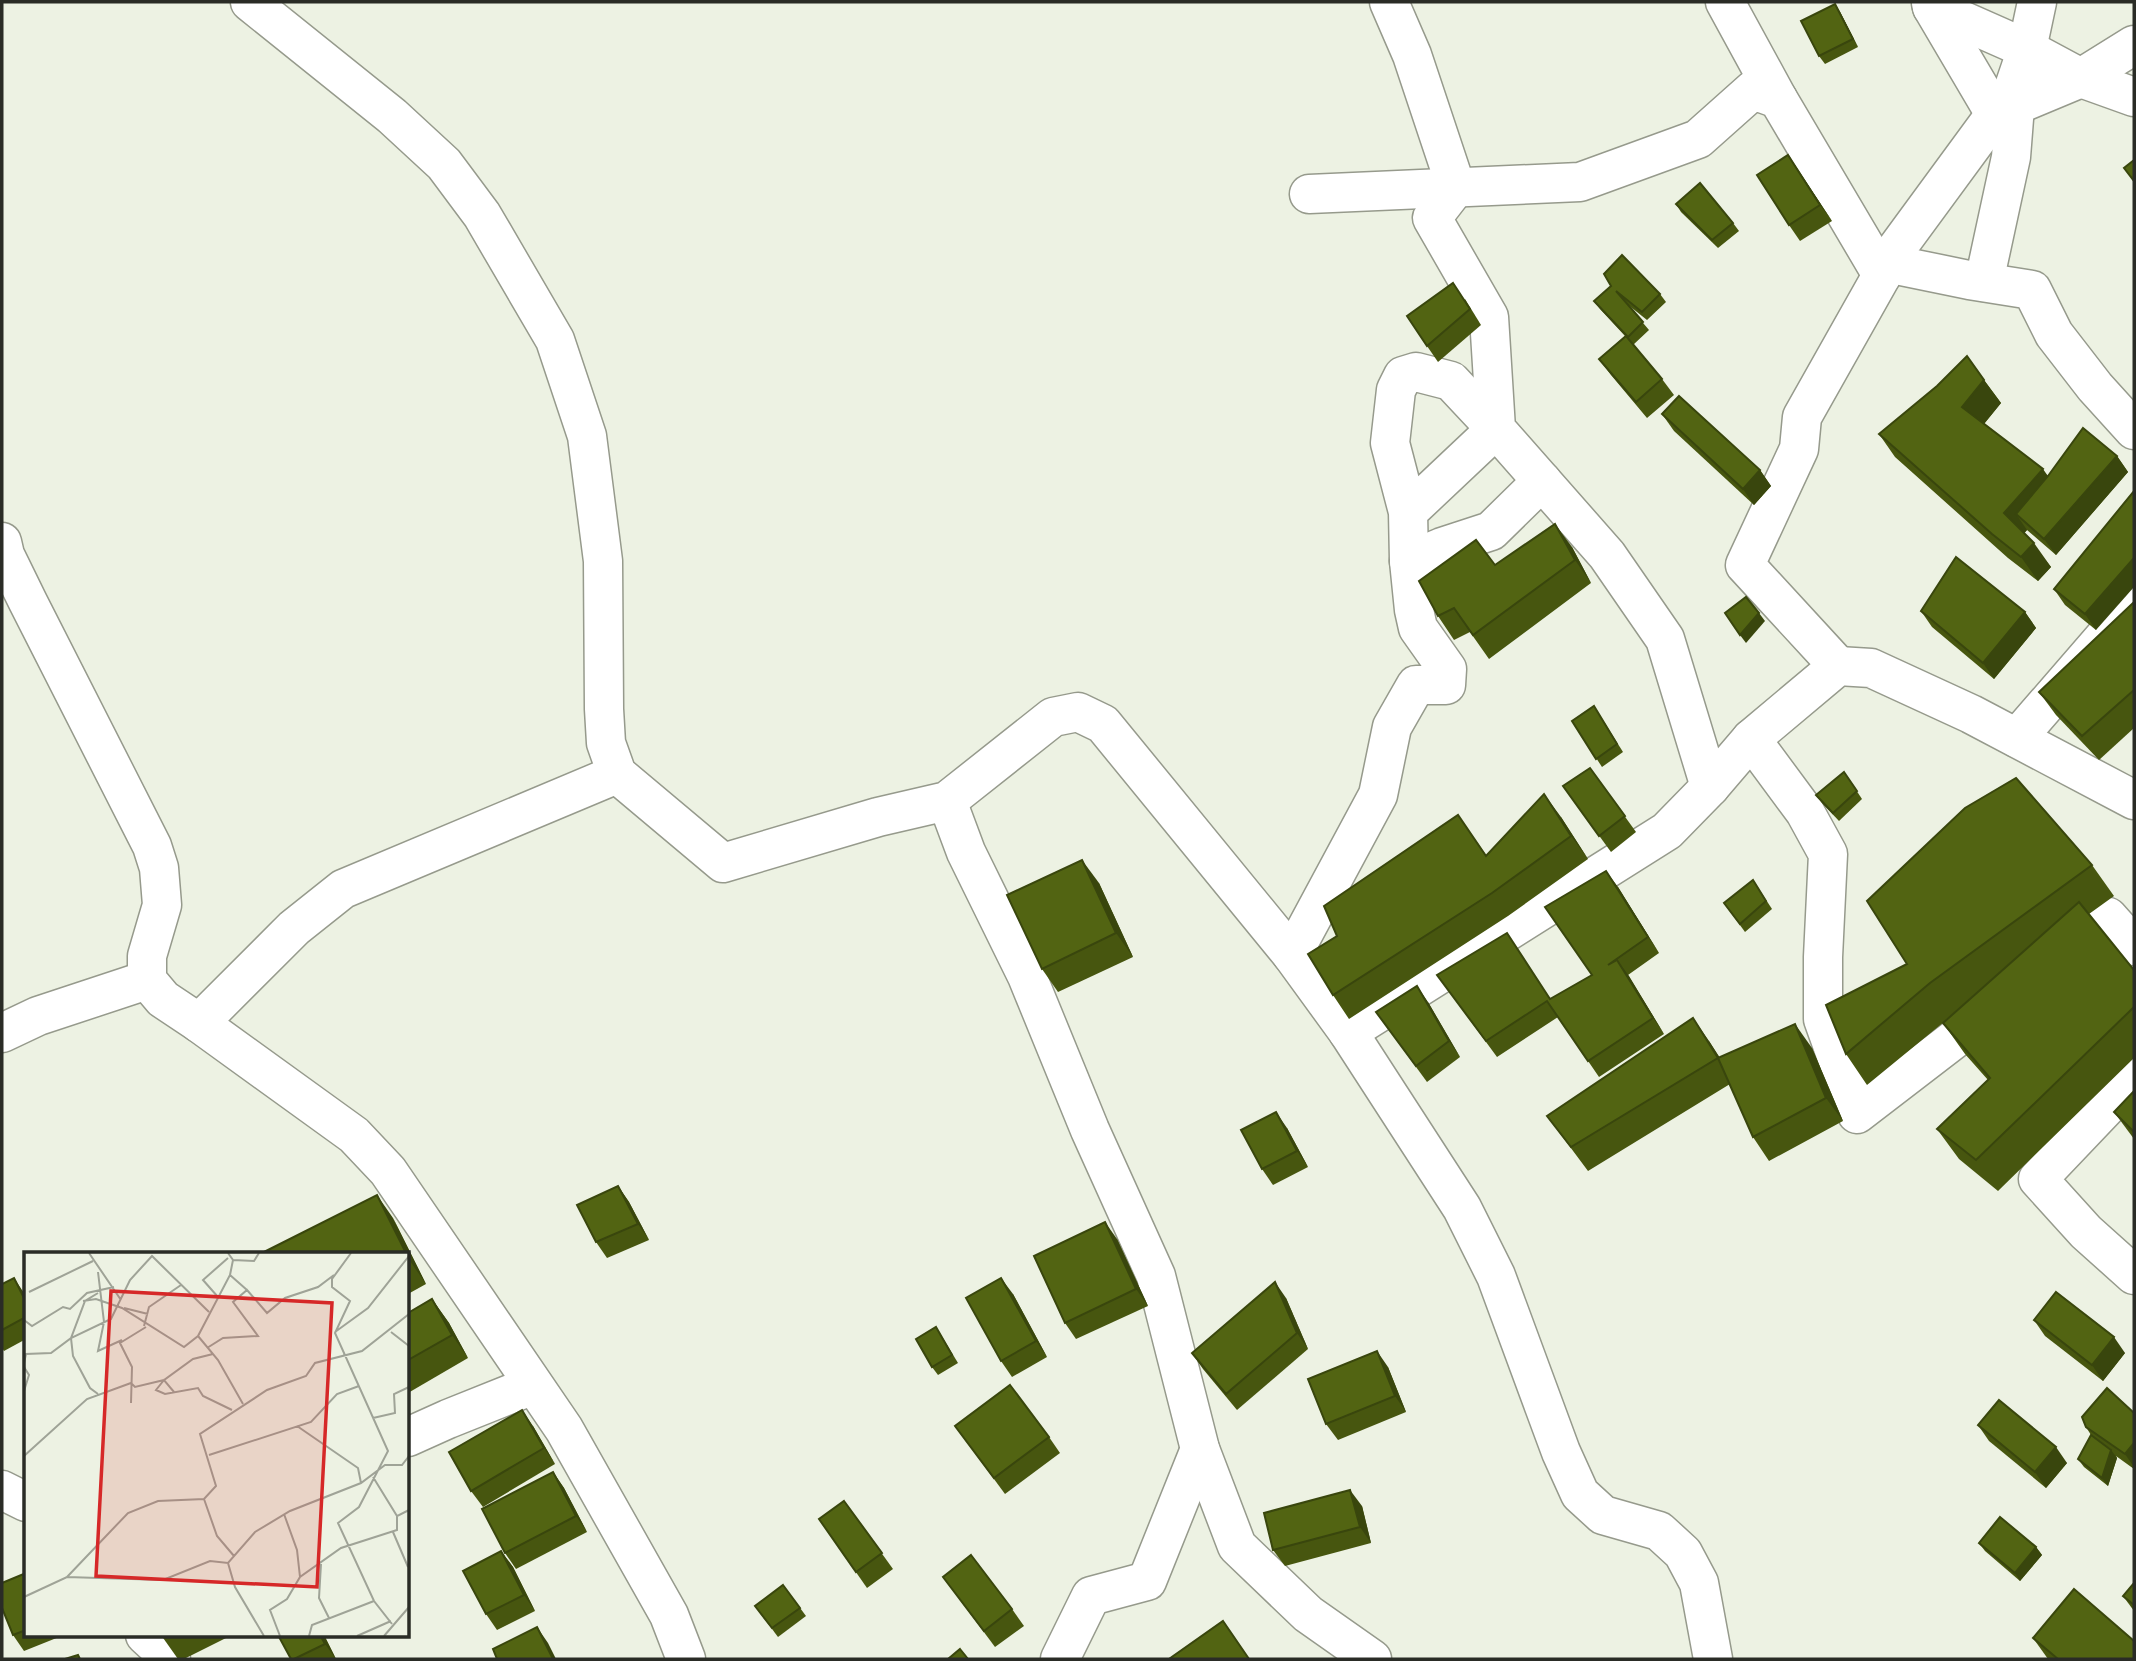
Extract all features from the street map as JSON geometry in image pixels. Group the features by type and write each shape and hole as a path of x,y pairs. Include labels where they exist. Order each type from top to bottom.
{"street":[{"path":"250,2 392,116 444,164 482,215 555,340 587,436 603,561 606,743 617,774 723,863 839,828 947,801 1053,717 1078,712 1103,724 1292,955 1348,1032 1462,1208 1496,1276 1580,1494 1602,1515 1659,1531 1682,1553 1699,1583 1713,1659"},
{"path":"1389,2 1412,55 1455,187"},
{"path":"1725,2 1778,99 1884,269"},
{"path":"1838,666 1745,565 1799,449 1802,417 1884,269 2005,110 2026,49 2037,2"},
{"path":"1931,4 2081,78 2134,96"},
{"path":"1931,4 2005,110 2011,157 1984,282"},
{"path":"2005,110 2081,78 2134,45"},
{"path":"1309,194 1580,182 1698,139 1753,90 1778,99"},
{"path":"1455,187 1432,218 1489,317 1496,429"},
{"path":"1884,269 2032,290 2054,334 2095,387 2134,430"},
{"path":"1292,955 1378,795 1392,727 1416,685 1446,685 1447,669 1418,628 1409,561 1408,512 1390,443 1396,390 1403,376 1416,372 1451,381 1606,555 1665,639 1710,787"},
{"path":"1408,512 1496,429"},
{"path":"1409,561 1492,531 1542,481"},
{"path":"2,542 5,555 152,846 159,867 162,905 147,956 147,979 163,999 354,1135 388,1171 564,1429 644,1567 669,1615 686,1659"},
{"path":"2017,738 2134,603"},
{"path":"1348,1032 1667,831 1751,739 1838,666 1871,668 1971,714 2134,799"},
{"path":"1751,739 1805,812 1828,854 1823,1019 1857,1114 1959,1038 2108,917 2134,946"},
{"path":"199,1023 294,928 343,889 617,774"},
{"path":"947,801 967,852 1027,976 1090,1130 1156,1276 1200,1449 1237,1546 1308,1614 1372,1659"},
{"path":"2,1033 38,1016 147,979"},
{"path":"2134,1078 2038,1179 2086,1232 2134,1275"},
{"path":"410,1436 533,1385"},
{"path":"1059,1659 1091,1596 1147,1581 1200,1449"},
{"path":"2,1490 24,1501"},
{"path":"146,1636 171,1659"}],"building":[{"path":"1835,4 1853,39 1819,56 1801,21"},
{"path":"1788,155 1820,205 1789,225 1757,175"},
{"path":"2134,160 2134,181 2124,168"},
{"path":"1700,183 1733,223 1712,240 1676,204"},
{"path":"1622,255 1660,294 1642,312 1616,291 1643,322 1628,337 1594,301 1611,286 1604,274"},
{"path":"1453,283 1470,309 1427,346 1407,316"},
{"path":"1626,336 1662,379 1636,402 1599,359"},
{"path":"1967,356 1984,380 1962,407 2043,469 2004,513 2034,543 2021,557 1879,434 1937,386"},
{"path":"1679,396 1760,470 1743,489 1662,414"},
{"path":"2083,428 2117,456 2044,539 2016,514"},
{"path":"2134,491 2134,558 2085,614 2054,589"},
{"path":"1555,524 1575,560 1473,635 1454,608 1438,616 1419,581 1476,540 1495,565"},
{"path":"1956,557 2025,612 1983,663 1921,611"},
{"path":"1746,597 1759,613 1740,635 1725,613"},
{"path":"2134,602 2134,690 2082,736 2039,692"},
{"path":"1594,706 1617,744 1596,759 1572,721"},
{"path":"1590,768 1625,816 1599,836 1563,786"},
{"path":"1844,772 1857,791 1833,813 1816,795"},
{"path":"2016,778 2092,865 1930,983 1846,1054 1826,1005 1907,964 1867,901 1965,808"},
{"path":"1544,794 1571,836 1492,893 1333,995 1308,954 1337,936 1324,906 1458,815 1486,856"},
{"path":"1082,860 1116,933 1042,969 1007,895"},
{"path":"1606,871 1648,937 1608,965 1617,960 1653,1018 1588,1061 1547,1001 1486,1041 1437,975 1507,933 1550,999 1592,975 1545,907"},
{"path":"1753,880 1766,901 1740,924 1724,903"},
{"path":"2079,902 2134,970 2134,1007 1976,1160 1937,1129 1990,1078 1943,1023"},
{"path":"1417,986 1449,1041 1416,1066 1376,1012"},
{"path":"1693,1018 1718,1058 1571,1147 1547,1116"},
{"path":"1795,1024 1826,1098 1753,1137 1718,1058"},
{"path":"2134,1091 2134,1132 2114,1112"},
{"path":"1276,1112 1297,1151 1262,1169 1241,1130"},
{"path":"618,1186 638,1224 596,1242 577,1205"},
{"path":"377,1195 406,1252 264,1252"},
{"path":"1105,1222 1136,1289 1065,1323 1034,1256"},
{"path":"14,1278 24,1298 24,1318 2,1330 2,1284"},
{"path":"1001,1278 1036,1341 1001,1361 966,1298"},
{"path":"1275,1282 1297,1333 1226,1394 1192,1353"},
{"path":"2056,1292 2114,1337 2092,1365 2034,1320"},
{"path":"432,1299 452,1335 410,1359 410,1312"},
{"path":"936,1327 952,1355 932,1367 916,1339"},
{"path":"1377,1351 1395,1396 1326,1424 1308,1379"},
{"path":"1010,1385 1049,1437 994,1478 955,1426"},
{"path":"2107,1388 2134,1413 2134,1443 2125,1454 2086,1427 2082,1417"},
{"path":"1999,1400 2056,1447 2035,1472 1978,1425"},
{"path":"522,1410 544,1448 471,1491 449,1452"},
{"path":"2091,1435 2111,1450 2102,1478 2078,1459"},
{"path":"553,1472 576,1516 505,1553 482,1509"},
{"path":"1350,1490 1360,1527 1273,1550 1264,1513"},
{"path":"844,1501 882,1553 856,1572 819,1519"},
{"path":"2000,1517 2036,1547 2015,1573 1979,1543"},
{"path":"501,1551 524,1595 486,1614 463,1571"},
{"path":"971,1555 1012,1609 984,1631 943,1577"},
{"path":"24,1574 24,1631 13,1635 2,1608 2,1583"},
{"path":"2134,1583 2134,1605 2123,1596"},
{"path":"783,1585 800,1608 772,1628 755,1606"},
{"path":"2074,1589 2134,1641 2134,1659 2058,1659 2033,1638"},
{"path":"1223,1621 1249,1659 1169,1659"},
{"path":"537,1627 553,1659 497,1659 493,1649"},
{"path":"279,1636 321,1636 325,1644 291,1659"},
{"path":"960,1649 968,1659 948,1659"}]}
